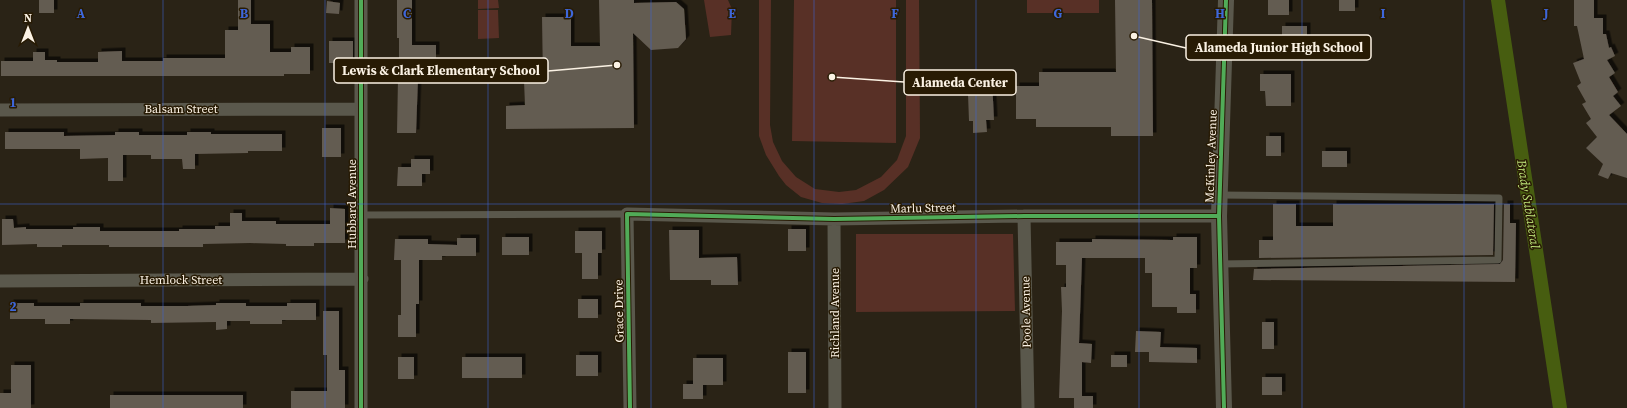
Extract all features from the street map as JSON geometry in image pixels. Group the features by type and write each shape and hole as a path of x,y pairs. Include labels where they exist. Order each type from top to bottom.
{"street":[{"name":"Hubbard Avenue","path":"361,0 362,408"},
{"name":"McKinley Avenue","path":"1224,408 1219,195 1226,0"},
{"name":"Balsam Street","path":"0,110 361,109"},
{"name":"Marlu Street","path":"627,214 834,219 1024,216 1219,216"},
{"name":"Grace Drive","path":"627,214 630,408"},
{"name":"Poole Avenue","path":"1024,216 1028,408"},
{"name":"Richland Avenue","path":"834,219 835,408"},
{"name":"Hemlock Street","path":"0,280 362,279"}],"lane":[{"path":"1219,195 1499,198 1498,260 1220,264"},
{"path":"362,215 627,214"}],"shaded area":[{"path":"478,0 498,0 499,8 478,9"},
{"path":"704,0 728,0 732,9 731,35 710,37"},
{"path":"759,0 771,0 770,125 773,142 782,161 796,177 815,189 839,192 856,190 881,177 897,160 906,136 906,0 919,0 920,138 908,167 884,190 864,201 842,204 822,203 801,197 786,185 779,176 766,155 759,136"},
{"path":"794,0 896,0 896,143 792,141"},
{"path":"1027,0 1099,0 1099,13 1027,13"},
{"path":"478,10 498,10 499,38 478,39"},
{"path":"856,234 1013,234 1015,311 856,312"}],"building":[{"path":"39,0 54,0 54,13 39,13"},
{"path":"238,0 251,0 251,24 270,24 270,52 291,52 291,47 310,47 310,74 284,74 284,76 1,76 1,61 33,61 33,52 45,52 45,60 57,60 57,62 98,62 98,52 122,51 122,61 163,61 163,58 225,58 225,30 238,30"},
{"path":"397,0 412,0 412,45 436,45 436,58 399,58 399,38 397,38"},
{"path":"599,0 634,0 634,3 676,2 684,9 686,39 678,48 651,50 633,33 634,128 506,129 506,106 525,105 524,81 543,81 542,17 571,17 571,46 600,46"},
{"path":"1115,0 1152,0 1153,136 1111,136 1111,127 1036,127 1036,119 1016,119 1016,86 1039,86 1039,72 1116,72"},
{"path":"1268,0 1289,0 1289,15 1268,15"},
{"path":"1339,0 1355,0 1355,11 1339,11"},
{"path":"1574,0 1594,0 1594,18 1603,18 1603,34 1606,34 1609,48 1611,47 1615,56 1607,60 1615,73 1609,77 1618,92 1613,96 1621,106 1609,115 1627,134 1627,178 1611,173 1608,179 1598,175 1603,164 1586,148 1597,137 1586,123 1591,119 1582,104 1586,102 1577,86 1581,83 1573,63 1584,59 1577,26 1574,26"},
{"path":"327,1 340,3 339,14 326,13"},
{"path":"1282,26 1307,26 1307,54 1266,54 1266,38 1282,38"},
{"path":"329,41 353,41 353,63 329,63"},
{"path":"1260,74 1291,74 1291,106 1266,106 1265,91 1260,91"},
{"path":"398,78 418,78 416,133 397,133"},
{"path":"979,80 992,80 994,120 986,120 987,132 973,133 973,121 969,121 968,94 979,94"},
{"path":"322,128 341,128 341,157 322,157"},
{"path":"5,132 64,132 64,136 115,135 115,132 139,132 139,135 187,135 187,132 211,132 211,134 282,134 282,151 195,154 195,169 183,169 182,159 151,159 151,155 123,155 123,181 108,181 108,158 80,159 80,149 5,149"},
{"path":"1266,136 1281,136 1281,156 1266,156"},
{"path":"1322,151 1347,151 1347,167 1322,167"},
{"path":"411,159 430,159 430,174 422,174 422,186 397,186 398,167 411,167"},
{"path":"1273,204 1296,204 1296,226 1333,226 1333,204 1494,204 1493,255 1259,258 1259,240 1273,240"},
{"path":"1504,204 1510,204 1510,223 1516,223 1515,282 1253,280 1254,269 1500,264 1503,260"},
{"path":"330,208 345,209 345,243 314,243 314,246 286,246 286,244 250,243 203,244 203,247 109,247 109,245 62,245 62,247 37,247 37,244 2,245 2,219 13,219 14,228 26,227 26,229 73,229 73,227 100,227 100,231 179,231 179,229 215,229 215,226 230,226 230,213 242,213 242,221 276,221 276,224 330,224"},
{"path":"788,229 806,229 806,251 788,251"},
{"path":"669,230 699,230 699,258 737,257 738,285 711,285 711,280 670,280"},
{"path":"575,231 602,231 602,253 598,253 598,279 582,279 582,253 575,253"},
{"path":"502,237 529,237 529,255 502,255"},
{"path":"1173,237 1197,237 1197,268 1190,268 1190,294 1196,294 1196,313 1177,313 1177,307 1152,307 1152,273 1145,273 1145,258 1082,258 1079,343 1092,344 1091,363 1082,362 1082,396 1093,396 1093,408 1074,408 1074,398 1059,398 1062,311 1061,287 1066,287 1066,265 1056,265 1056,242 1092,242 1092,239 1173,240"},
{"path":"457,238 476,238 476,256 442,256 442,260 419,260 419,304 416,304 416,337 398,337 398,315 401,315 401,260 394,260 395,239 428,239 428,244 457,245"},
{"path":"578,299 598,299 598,318 578,318"},
{"path":"10,303 34,303 34,306 80,306 80,303 141,303 141,306 187,306 216,305 216,303 246,303 246,306 287,306 287,303 316,303 316,320 282,320 282,324 250,324 250,321 227,321 227,329 216,330 216,322 151,323 151,320 70,319 70,324 45,324 45,319 10,319"},
{"path":"323,311 339,311 339,370 345,370 345,408 291,408 291,391 327,391 327,355 323,355"},
{"path":"1262,322 1274,322 1274,349 1262,349"},
{"path":"1136,331 1161,332 1160,347 1197,348 1197,363 1149,362 1149,352 1135,352"},
{"path":"788,352 806,352 806,393 788,393"},
{"path":"576,355 598,355 598,376 576,376"},
{"path":"1111,355 1127,355 1127,367 1111,367"},
{"path":"398,357 414,357 414,379 398,379"},
{"path":"462,357 522,357 522,378 462,378"},
{"path":"693,358 723,358 723,385 703,385 703,399 683,399 683,384 693,384"},
{"path":"11,365 31,365 31,408 0,408 0,393 11,393"},
{"path":"1262,377 1282,377 1282,395 1262,395"},
{"path":"110,395 243,395 243,408 110,408"}],"waterway":[{"name":"Brady Sublateral","path":"1498,0 1560,408"}],"cycle path":[{"path":"361,0 361,408"},
{"path":"1224,408 1219,216 1226,0"},
{"path":"630,408 627,214 834,219 1024,216 1219,216"}],"place":[{"name":"Alameda Junior High School","path":"1134,36"},
{"name":"Lewis & Clark Elementary School","path":"617,65"},
{"name":"Alameda Center","path":"832,77"}]}
